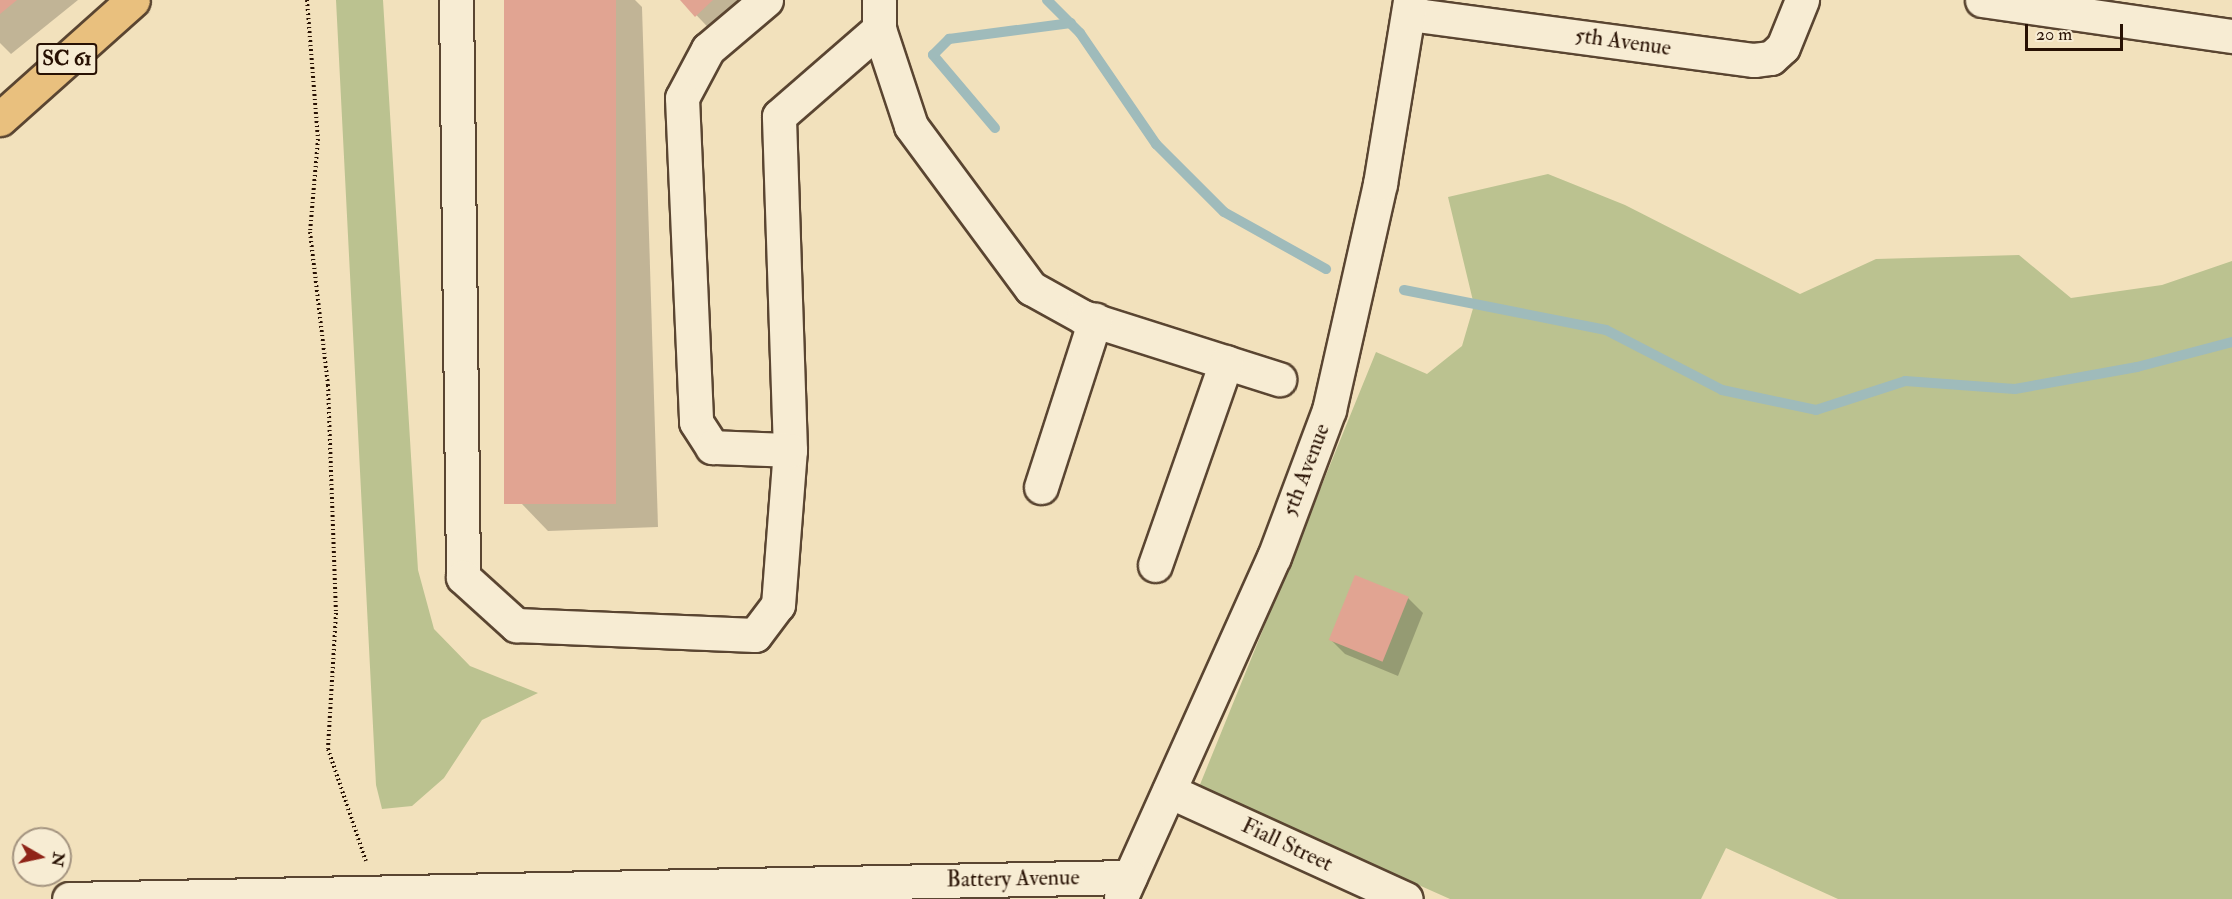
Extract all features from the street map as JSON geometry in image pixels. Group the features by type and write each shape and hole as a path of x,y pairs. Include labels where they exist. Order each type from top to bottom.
{"main road":[{"name":"SC 61","path":"4,107 133,0"}],"street":[{"path":"456,0 463,577 516,625 755,635 778,605 790,450 779,116 879,14 911,126 1031,288 1095,320 1279,379"},
{"path":"766,0 708,49 682,98 696,422 712,447 790,450"},
{"name":"5th Avenue","path":"1125,888 1274,557 1329,410 1358,299 1409,7 1754,60 1771,58 1783,47 1802,0"},
{"path":"1982,0 2232,36"},
{"path":"1041,487 1095,320"},
{"path":"1155,565 1226,362"},
{"name":"Fiall Street","path":"1169,791 1406,899"},
{"name":"Battery Avenue","path":"69,899 377,892 1125,888"}],"path":[{"path":"307,0 318,139 310,232 328,385 335,601 328,749 377,892"}],"green space":[{"path":"336,0 383,0 418,570 434,629 470,666 538,693 482,720 444,778 412,806 382,809 376,785"},
{"path":"1548,174 1625,205 1800,294 1876,259 2019,255 2071,298 2162,285 2232,261 2232,899 1838,899 1726,848 1701,899 1450,899 1199,787 1376,352 1427,374 1462,346 1474,305 1448,197"}],"building":[{"path":"0,0 17,0 0,14"},
{"path":"504,0 616,0 616,504 504,504"},
{"path":"680,0 713,0 695,17"},
{"path":"1355,575 1409,597 1383,662 1329,640"}],"waterway":[{"path":"1047,0 1080,33 1156,144 1224,212 1326,269"},
{"path":"995,128 933,55 949,39 1071,23"},
{"path":"1404,290 1606,330 1722,390 1816,410 1905,381 2015,389 2137,367 2232,342"}]}
